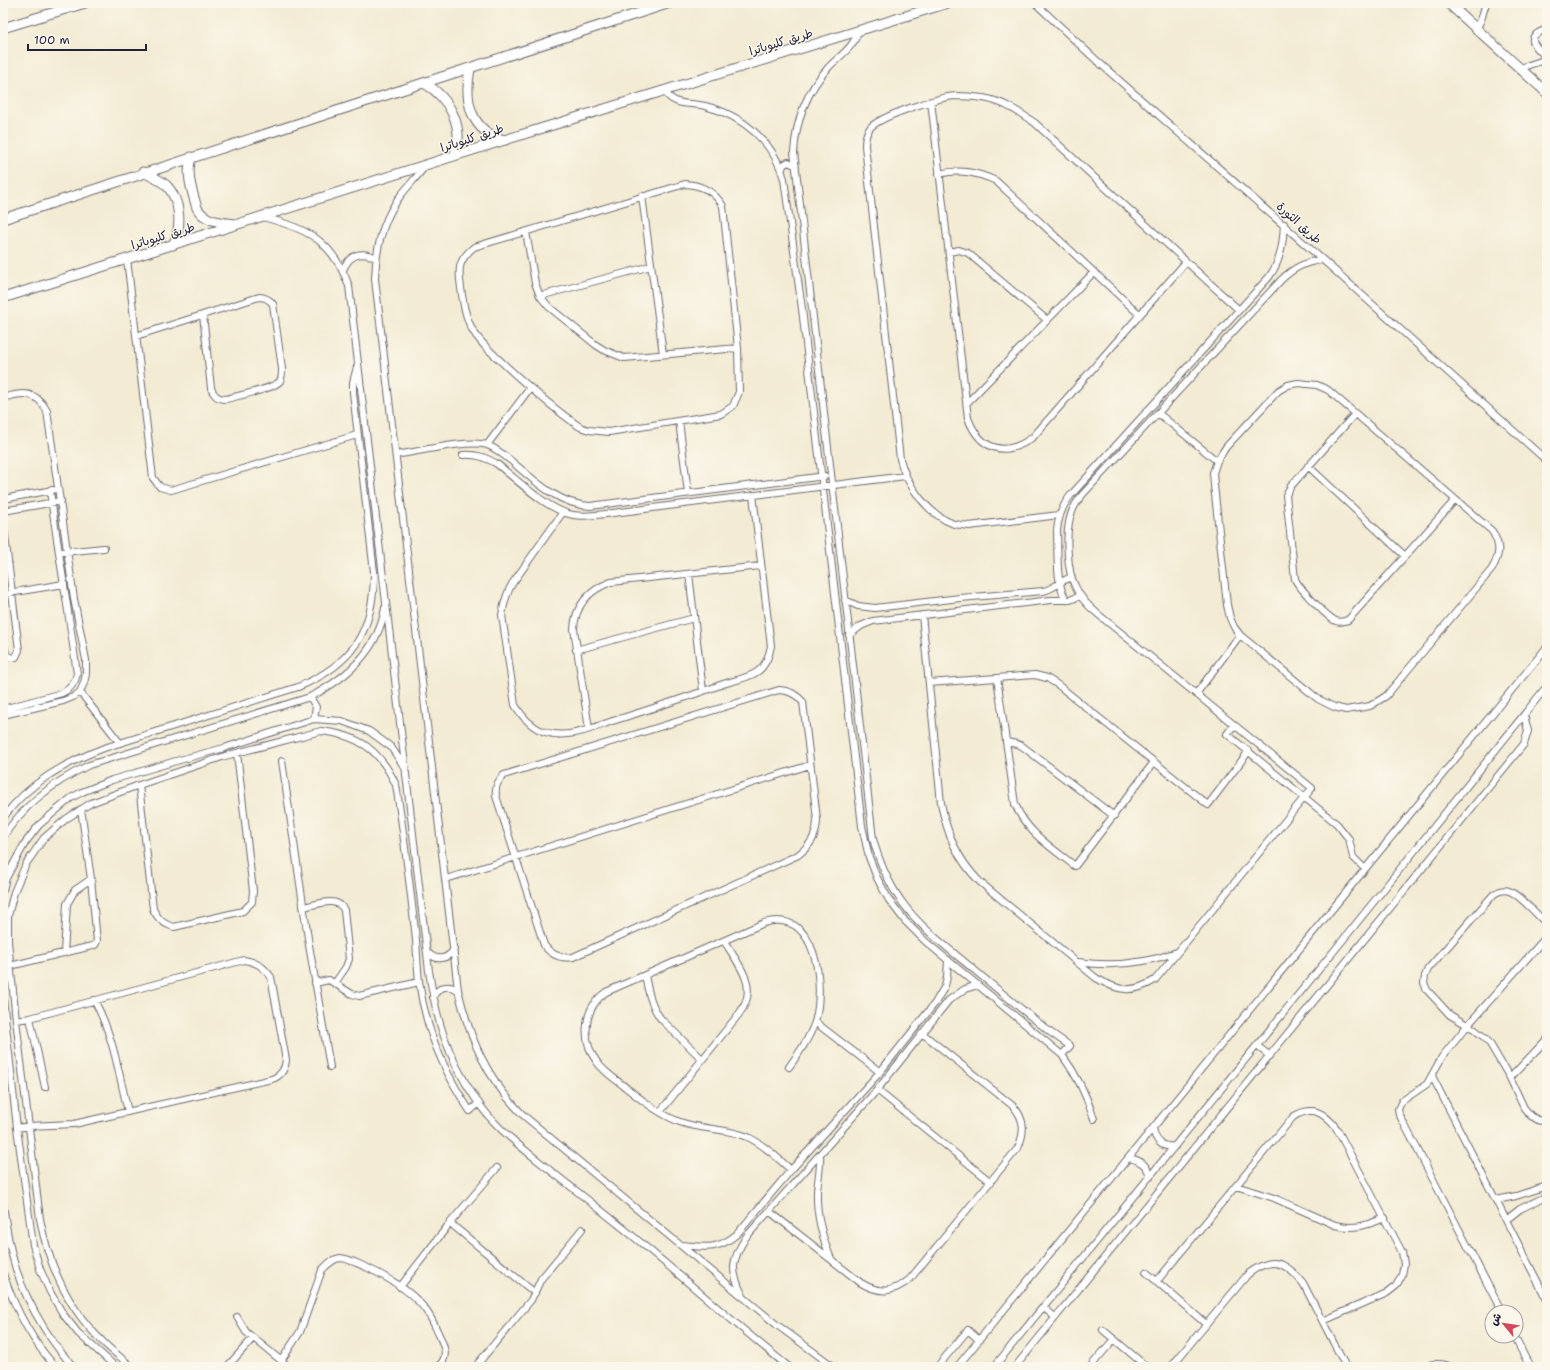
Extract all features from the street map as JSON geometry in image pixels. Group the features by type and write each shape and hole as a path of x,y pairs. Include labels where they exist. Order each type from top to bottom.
{"main road":[{"path":"3,28 85,3"},
{"path":"3,219 143,172 470,69 670,3"},
{"name":"طريق كليوباترا","path":"3,298 505,140 948,3"},
{"path":"1448,3 1547,93"},
{"path":"470,69 468,96 474,118 478,125 490,135 505,140"},
{"path":"424,83 440,94 450,108 458,133 458,142 454,156"},
{"path":"191,157 189,178 199,212 211,220 238,224"},
{"path":"143,172 163,182 172,194 180,219 177,236 173,245"}],"street":[{"name":"طريق الثورة","path":"1035,3 1101,64 1284,224 1547,461"},
{"path":"1456,10 1466,3"},
{"path":"1476,28 1482,20 1486,3"},
{"path":"1520,68 1547,58 1533,42 1533,37 1536,33 1547,30"},
{"path":"858,31 857,38 850,47 829,67 809,94 797,128 795,140 795,165 870,824 877,853 888,880 912,915 931,934 1050,1032 1070,1046 1062,1055"},
{"path":"664,91 668,97 674,101 713,108 741,121 754,131 765,143 782,169 802,309 862,826 869,857 880,884 897,911 914,931 1062,1055 1078,1078 1094,1119"},
{"path":"1059,515 969,526 955,524 943,519 933,511 918,496 905,476 900,459 865,140 867,133 875,124 931,101 955,96 984,98 1011,107 1035,123 1239,310"},
{"path":"931,101 968,418 973,431 982,441 995,448 1008,449 1022,445 1033,437 1186,262"},
{"path":"782,169 783,165 788,162 795,165"},
{"path":"426,165 399,198 382,229 376,258 375,279 458,990 464,1013 478,1051 495,1082 505,1096 533,1124 777,1325 834,1367"},
{"path":"939,174 952,171 968,171 982,174 996,181 1140,315"},
{"path":"685,184 695,185 712,192 723,206 738,348 739,392 733,406 728,411 721,414 609,432 589,430 580,427 530,388 484,345 472,330 465,312 459,272 464,258 474,247 642,196 685,184"},
{"path":"642,196 663,354"},
{"path":"263,217 287,223 304,230 320,241 333,254 343,270 349,286 433,997 438,1020 447,1048 460,1074 479,1103 496,1124 518,1144 634,1236 789,1367"},
{"path":"1067,600 1062,593 1059,584 1057,531 1059,515 1062,508 1070,495 1269,277 1280,254 1284,224"},
{"path":"526,232 535,283 540,296 549,307 604,350 624,358 738,348"},
{"path":"949,252 959,250 968,253 1047,320"},
{"path":"343,270 350,259 356,255 369,254 376,258"},
{"path":"127,260 154,478 160,487 165,490 171,490 357,435"},
{"path":"922,615 941,803 944,820 954,848 967,867 980,882 1077,962 1108,985 1120,989 1132,990 1155,980 1312,788 1092,609 1080,596 1071,578 1068,561 1068,529 1072,510 1083,494 1277,284 1296,268 1309,262 1324,260"},
{"path":"540,296 651,266"},
{"path":"967,403 1094,272"},
{"path":"1269,277 1277,284"},
{"path":"136,336 259,297 267,298 272,304 282,369 282,378 280,382 272,386 226,400 218,398 211,388 203,315"},
{"path":"1204,348 1211,355"},
{"path":"3,818 28,790 51,772 77,758 298,687 318,679 335,667 350,652 362,634 370,614 374,594 374,572 353,393 353,382 358,361"},
{"path":"1177,378 1184,385"},
{"path":"1307,382 1317,385 1328,390 1355,414 1492,531 1498,541 1499,551 1497,560 1492,570 1386,696 1370,706 1346,710 1334,707 1318,699 1240,635 1234,627 1227,605 1213,473 1217,461 1226,447 1278,391 1288,386 1307,382"},
{"path":"486,445 530,388"},
{"path":"3,398 25,393 36,398 47,411 78,624 86,660 86,674 80,692 73,697 54,703 30,706 4,712"},
{"path":"1158,413 1217,461"},
{"path":"1355,414 1308,466 1291,486 1286,495 1294,574 1297,584 1332,619 1340,622 1348,620 1455,500"},
{"path":"679,421 688,493"},
{"path":"396,455 467,444 486,445 497,450 554,495 567,502 590,506 831,475"},
{"path":"463,455 475,455 487,458 543,500 563,512 581,516 753,496 905,476"},
{"path":"1106,456 1112,463"},
{"path":"1308,466 1405,556"},
{"path":"3,499 59,489"},
{"path":"30,706 68,691 73,685 77,674 50,490"},
{"path":"563,512 521,570 507,594 504,604 503,622 515,705 521,716 530,725 542,731 566,735 703,692 756,673 764,666 769,656 770,646 753,496"},
{"path":"3,511 61,501"},
{"path":"581,516 582,505"},
{"path":"366,511 375,509"},
{"path":"3,520 19,650 16,657 12,658 6,655 3,639"},
{"path":"60,552 104,548"},
{"path":"589,728 574,629 576,615 583,601 592,591 611,582 761,566"},
{"path":"689,574 703,692"},
{"path":"845,600 858,606 875,608 960,598 1043,591 1053,588 1065,579 1071,578"},
{"path":"3,594 64,584"},
{"path":"849,635 861,626 873,621 1051,600 1067,600 1080,596"},
{"path":"3,837 21,813 36,798 52,785 89,765 310,696 329,687 347,674 362,659 374,641 383,621 386,600"},
{"path":"576,650 694,618"},
{"path":"71,625 78,624"},
{"path":"1196,694 1240,635"},
{"path":"957,1367 1547,647"},
{"path":"75,662 86,660"},
{"path":"77,674 86,674"},
{"path":"929,683 1035,675 1047,678 1058,685 1208,805 1249,751"},
{"path":"996,678 1015,804 1026,824 1043,841 1075,866 1154,762"},
{"path":"994,1367 1257,1046 1547,686"},
{"path":"779,690 788,691 797,695 803,702 817,830 807,849 798,855 573,957 566,958 552,954 544,944 516,857 496,796 497,784 504,775 779,690"},
{"path":"68,691 73,697"},
{"path":"80,692 120,743"},
{"path":"53,696 54,703"},
{"path":"310,696 316,707 314,719"},
{"path":"1015,1367 1524,744 1528,731 1524,715"},
{"path":"206,716 208,727"},
{"path":"3,890 6,878 25,843 39,825 71,798 112,780 224,748 314,719 342,721 369,731 391,747 406,770"},
{"path":"1234,725 1227,734 1342,828 1351,845 1353,857 1365,869"},
{"path":"132,1367 104,1344 73,1307 61,1287 44,1242 16,1020 8,942 8,916 14,892 26,864 44,838 66,819 91,803 139,785 225,756 321,731 337,733 353,738 367,746 379,757 389,770 396,785 417,946 420,982 427,1020 446,1072 470,1111 479,1103"},
{"path":"1006,742 1022,746 1114,816"},
{"path":"224,748 225,756"},
{"path":"139,785 152,909 157,917 164,924 174,928 243,911 252,902 254,890 237,753"},
{"path":"282,761 303,907 330,1068"},
{"path":"446,879 810,765"},
{"path":"10,966 95,945 97,941 91,879 81,809"},
{"path":"407,868 418,866"},
{"path":"64,953 67,904 75,890 91,879"},
{"path":"1547,924 1515,894 1508,890 1501,890 1494,894 1428,969 1424,983 1427,990 1450,1015 1480,1033 1490,1044 1528,1112 1538,1120 1547,1122"},
{"path":"303,907 333,901 340,904 344,910 349,959 346,967 335,983"},
{"path":"790,1067 807,1041 815,1022 819,997 818,974 810,944 800,931 790,924 774,921 764,923 606,992 597,1000 589,1015 586,1037 592,1056 600,1067 660,1112 689,1125 726,1131 748,1137 765,1148 792,1170"},
{"path":"1498,1304 1399,1114 1398,1109 1402,1101 1427,1084 1442,1057 1467,1026 1547,936"},
{"path":"660,1112 743,1010 747,999 748,986 744,974 724,941"},
{"path":"428,953 437,959 442,959 451,954 454,949"},
{"path":"1077,962 1102,965 1127,964 1152,960 1178,951"},
{"path":"16,1020 30,1018 244,960 252,961 266,970 271,978 286,1060 281,1074 272,1079 74,1124 17,1128"},
{"path":"680,1245 718,1246 729,1241 737,1234 880,1072 940,995 947,977 948,960"},
{"path":"645,975 650,997 656,1013 702,1060"},
{"path":"315,983 326,980 335,983 352,994 363,996 420,982"},
{"path":"745,1299 737,1284 733,1271 734,1260 746,1237 877,1090 922,1033 954,996 965,989 978,985"},
{"path":"433,997 444,987 454,987 458,990"},
{"path":"94,1000 101,1012 110,1039 128,1112"},
{"path":"3,1004 5,1045 33,1245 40,1269 50,1292 63,1314 78,1334 116,1367"},
{"path":"30,1018 45,1087"},
{"path":"815,1022 880,1072"},
{"path":"769,1211 861,1283 870,1288 885,1291 892,1290 902,1286 910,1279 1018,1148 1022,1140 1023,1132 1021,1118 1013,1106 922,1033"},
{"path":"1510,1078 1547,1038"},
{"path":"1257,1046 1270,1056"},
{"path":"1432,1076 1547,1300"},
{"path":"877,1090 991,1182"},
{"path":"1157,1282 1292,1117 1304,1112 1312,1111 1321,1113 1329,1118 1337,1128 1402,1252 1404,1264 1402,1275 1396,1286 1387,1293 1322,1320"},
{"path":"1153,1128 1154,1136 1158,1142 1164,1146 1175,1146"},
{"path":"820,1154 821,1167 817,1191 818,1215 823,1238 832,1260"},
{"path":"1129,1158 1141,1162 1146,1166 1150,1176"},
{"path":"400,1287 450,1223 497,1168"},
{"path":"1236,1186 1274,1198 1344,1228 1364,1226 1385,1218"},
{"path":"1496,1200 1516,1196 1547,1186"},
{"path":"1506,1220 1520,1209 1547,1196"},
{"path":"3,1204 7,1237 16,1273 23,1292 52,1341 74,1367"},
{"path":"450,1223 535,1293"},
{"path":"475,1367 531,1300 541,1279 582,1229"},
{"path":"281,1361 302,1328 322,1270 333,1260 340,1258 350,1260 383,1275 419,1302 433,1322 445,1349 444,1359 437,1367"},
{"path":"1171,1367 1248,1274 1260,1265 1274,1263 1286,1266 1304,1283 1346,1367"},
{"path":"1146,1272 1206,1324"},
{"path":"3,1274 17,1309 42,1350 56,1367"},
{"path":"1044,1307 1055,1318"},
{"path":"237,1316 243,1328 253,1338 289,1367"},
{"path":"937,1367 968,1330 979,1340"},
{"path":"1103,1330 1147,1367"},
{"path":"227,1367 253,1338"},
{"path":"1090,1367 1114,1339"},
{"path":"42,1350 52,1341"},
{"path":"1518,1344 1530,1367"},
{"path":"1421,1367 1430,1364 1439,1364 1450,1367"}]}
